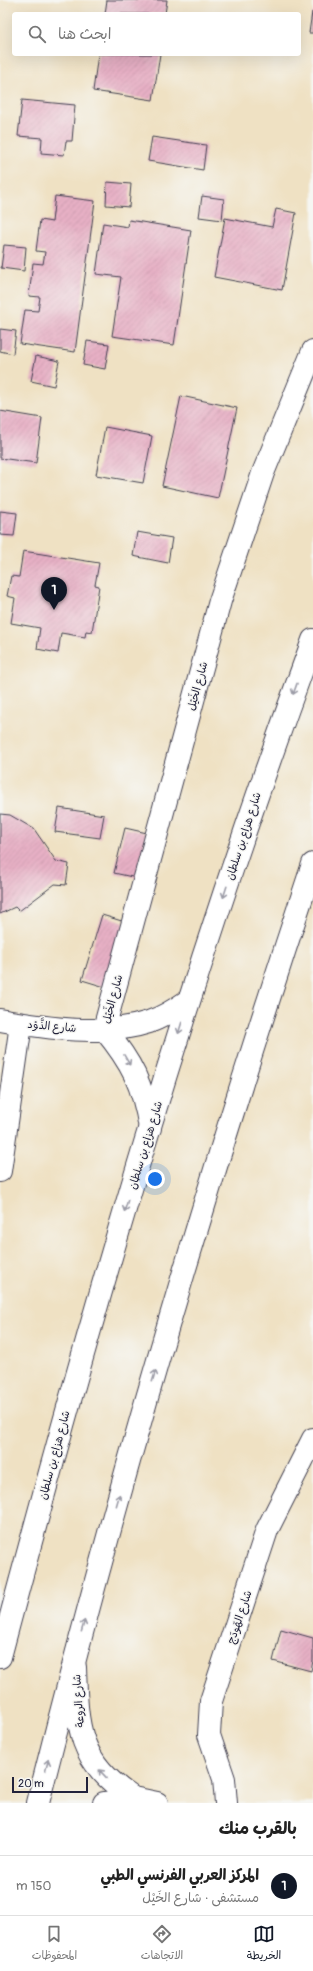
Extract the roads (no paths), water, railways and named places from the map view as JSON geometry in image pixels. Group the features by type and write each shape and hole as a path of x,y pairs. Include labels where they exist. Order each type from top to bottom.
{"main road":[{"name":"شارع الخَيْل","path":"104,1029 220,601 263,473 313,351"},
{"name":"شارع هزاع بن سلطان","path":"0,1657 58,1438 188,1000 270,754 313,640"},
{"path":"38,1803 75,1654 130,1456 256,1038 313,864"},
{"name":"شارع الذَّوْد","path":"10,1022 65,1029 104,1029 127,1027 149,1022 170,1013 188,1000"},
{"path":"0,1171 10,1022"},
{"path":"104,1029 122,1051 136,1075 145,1101 150,1128"},
{"name":"شارع الهَودَج","path":"226,1803 224,1780 209,1735 211,1701 267,1530 313,1439"},
{"name":"شارع الروعة","path":"75,1654 77,1710 80,1732 88,1752 100,1771 115,1786 133,1798"},
{"name":"شارع الروعة","path":"104,1803 133,1798 157,1803"}],"place":[{"name":"المركز العربي الفرنسي الطبي","path":"54,610"}]}
